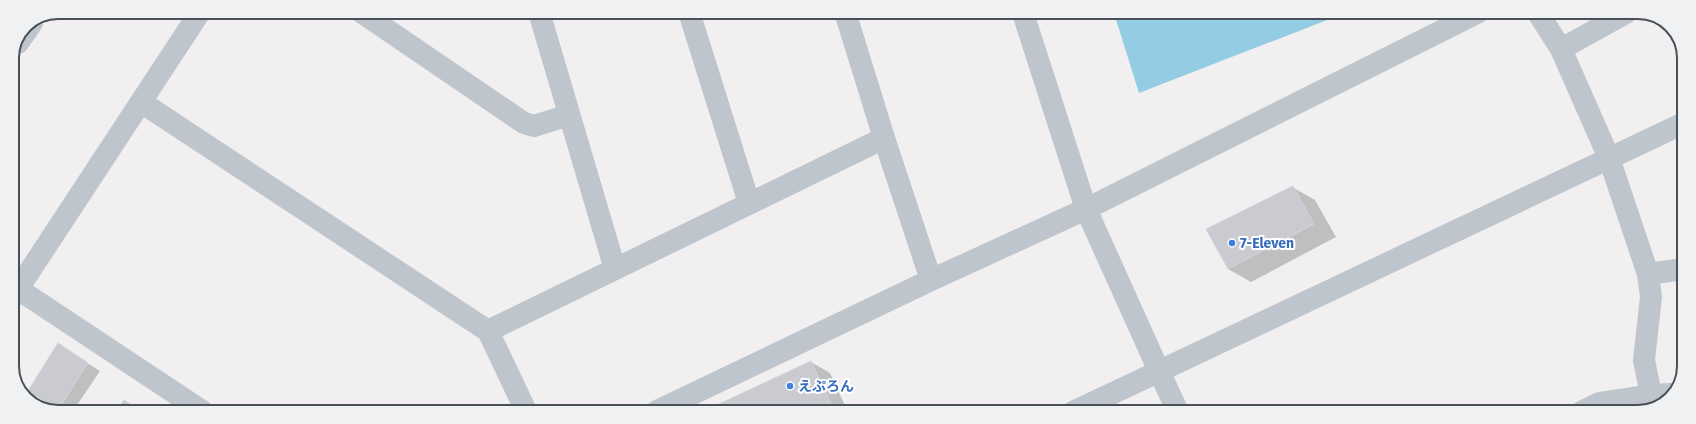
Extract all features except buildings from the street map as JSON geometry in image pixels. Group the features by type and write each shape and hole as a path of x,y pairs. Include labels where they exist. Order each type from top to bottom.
{"street":[{"path":"19,284 195,19"},
{"path":"371,19 524,123 534,126 569,116"},
{"path":"541,19 615,268"},
{"path":"692,19 749,203"},
{"path":"847,19 884,138 931,280"},
{"path":"1025,19 1086,208 1175,405"},
{"path":"670,405 1086,208 1465,19"},
{"path":"1542,19 1562,49 1609,158 1648,274 1651,297 1644,360 1656,400 1599,403 1595,405"},
{"path":"1562,49 1615,19"},
{"path":"141,102 488,331 523,405"},
{"path":"1088,405 1677,126"},
{"path":"488,331 884,138"},
{"path":"1648,274 1677,270"},
{"path":"19,294 193,405"}],"water":[{"path":"1116,19 1330,19 1139,93"}],"place":[{"name":"7-Eleven","path":"1232,243"},
{"name":"えぷろん","path":"790,386"}]}
